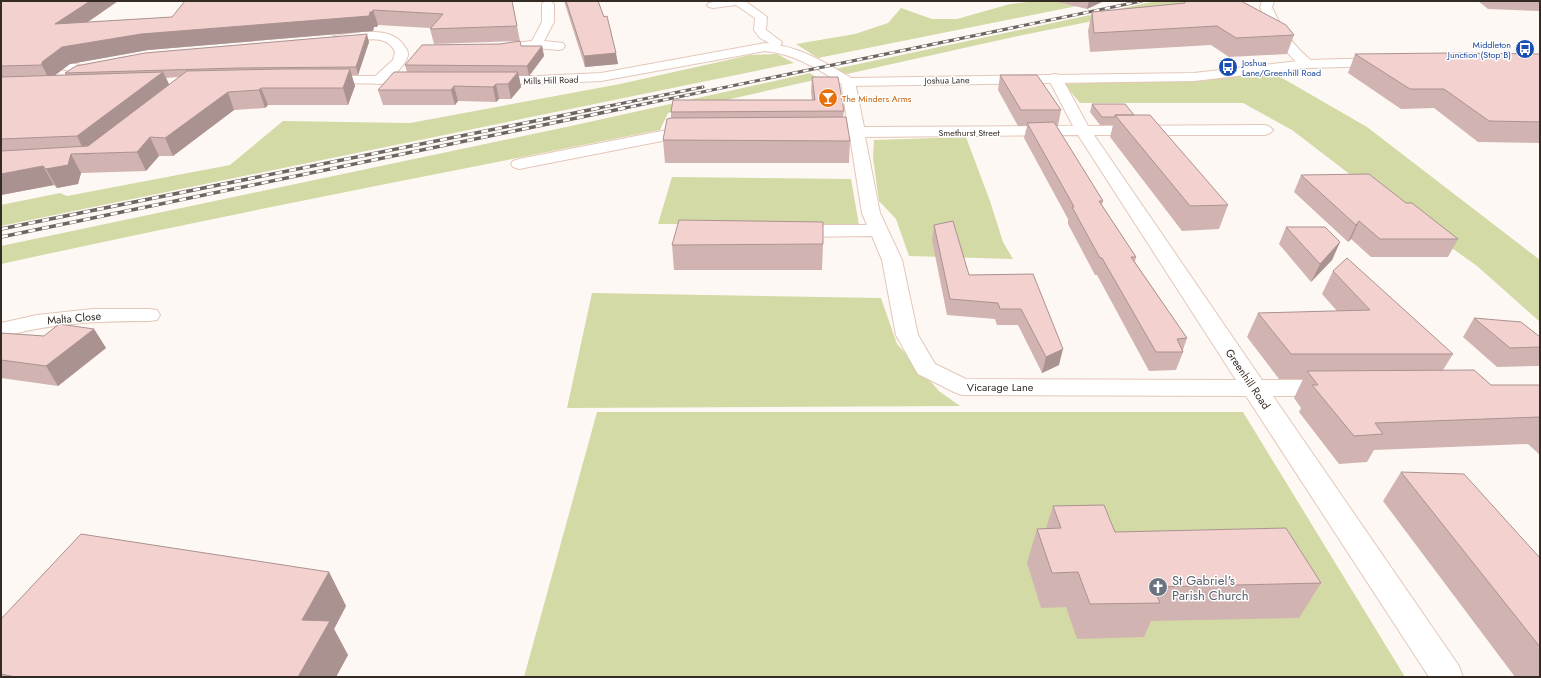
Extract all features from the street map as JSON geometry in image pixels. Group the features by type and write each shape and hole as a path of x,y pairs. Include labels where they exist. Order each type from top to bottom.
{"street":[{"path":"713,5 738,1 761,17 758,27 760,31 776,42 774,48 785,49 805,55 848,82"},
{"path":"1268,1 1266,7 1270,17 1297,57 1307,64"},
{"path":"536,44 548,22 548,4"},
{"path":"327,40 367,36 385,38 395,42 401,51 401,57 392,69 378,80"},
{"path":"482,50 536,44 558,46"},
{"name":"Mills Hill Road","path":"477,80 538,80 598,77 755,48 774,48"},
{"path":"401,51 417,50"},
{"name":"Joshua Lane","path":"848,82 1194,77 1307,64 1393,62"},
{"name":"Greenhill Road","path":"1056,78 1083,131 1447,677"},
{"path":"310,80 431,80"},
{"name":"Vicarage Lane","path":"848,82 871,213 892,260 907,335 926,369 962,387 1255,389 1348,388"},
{"name":"Smethurst Street","path":"824,132 1265,130"},
{"path":"519,164 672,134 704,133"},
{"path":"775,230 878,230"},
{"name":"Malta Close","path":"1,330 47,319 95,314 149,315"}],"green space":[{"path":"1038,1 1102,1 818,58 796,44 855,34 888,23 901,8 932,19 957,19 1010,4"},
{"path":"1156,1 1193,1 1023,35 847,74 835,69"},
{"path":"777,54 794,63 1,226 1,205 60,193 67,196 230,165 283,121 410,123 620,84 750,55"},
{"path":"1270,71 1367,127 1540,260 1540,322 1477,266 1373,192 1292,130 1243,103 1080,103 1064,84 1226,78"},
{"path":"810,73 819,79 668,113 660,130 248,212 1,264 1,246 571,126"},
{"path":"966,137 990,201 1003,242 1013,259 909,256 896,219 879,201 873,158 874,140"},
{"path":"672,177 851,179 859,225 658,224"},
{"path":"592,293 881,298 897,344 939,391 960,406 567,408"},
{"path":"597,412 1243,412 1405,677 524,677"}],"building":[{"path":"1,1 90,1 55,24 172,17 185,1 512,1 517,26 430,29 443,14 373,10 370,12 369,16 141,34 62,47 42,62 42,65 1,66"},
{"path":"566,1 598,1 604,17 607,16 616,53 584,56"},
{"path":"1185,1 1241,1 1286,25 1294,35 1236,38 1217,26 1094,33 1092,12 1185,3"},
{"path":"367,34 356,67 238,68 65,73 76,66 145,53"},
{"path":"520,41 521,46 542,46 527,66 405,65 422,45 500,44"},
{"path":"1355,54 1540,54 1540,122 1489,121 1444,89 1410,89"},
{"path":"350,69 343,88 261,88 259,90 228,92 165,138 150,137 137,152 71,154 68,165 46,169 43,166 1,174 1,151 88,146 187,71"},
{"path":"163,72 77,136 1,139 1,77"},
{"path":"394,72 518,72 508,84 496,84 493,87 454,86 451,90 378,90"},
{"path":"1000,75 1037,75 1061,110 1021,110"},
{"path":"812,77 838,77 844,111 671,112 673,100 815,100"},
{"path":"1092,104 1125,104 1134,115 1102,117"},
{"path":"1115,115 1150,115 1228,205 1190,206"},
{"path":"846,117 850,141 663,140 667,119 671,118"},
{"path":"1054,122 1103,201 1099,201 1136,257 1131,257 1187,338 1177,339 1183,352 1156,352 1102,258 1100,258 1072,207 1074,207 1072,203 1027,123"},
{"path":"1369,174 1406,203 1412,203 1458,239 1380,239 1359,221 1356,225 1301,175"},
{"path":"679,220 823,222 823,244 672,245"},
{"path":"953,221 969,275 1033,274 1063,349 1046,357 1021,309 1000,309 998,303 950,299 934,225"},
{"path":"1286,227 1325,227 1340,242 1320,264"},
{"path":"1347,258 1453,354 1291,354 1258,313 1370,310 1333,271"},
{"path":"1474,318 1521,322 1540,337 1540,347 1510,348"},
{"path":"59,324 94,329 46,366 1,360 1,333 44,336"},
{"path":"1474,370 1491,385 1540,385 1540,417 1375,423 1383,434 1354,436 1312,385 1318,385 1307,371"},
{"path":"1401,472 1464,474 1540,558 1540,647"},
{"path":"1104,505 1115,532 1286,528 1321,583 1153,587 1160,603 1090,604 1078,572 1052,573 1037,529 1061,528 1053,506"},
{"path":"81,534 329,572 302,620 330,621 298,677 15,677 1,674 1,619"}],"railway":[{"path":"620,109 1142,1"},
{"path":"594,109 703,87"},
{"path":"1,229 599,108"},
{"path":"1,237 625,108"}],"place":[{"name":"Middleton Junction (Stop B)","path":"1525,49"},
{"name":"Joshua Lane/Greenhill Road","path":"1228,67"},
{"name":"The Minders Arms","path":"828,98"},
{"name":"St Gabriel's Parish Church","path":"1158,587"}]}
